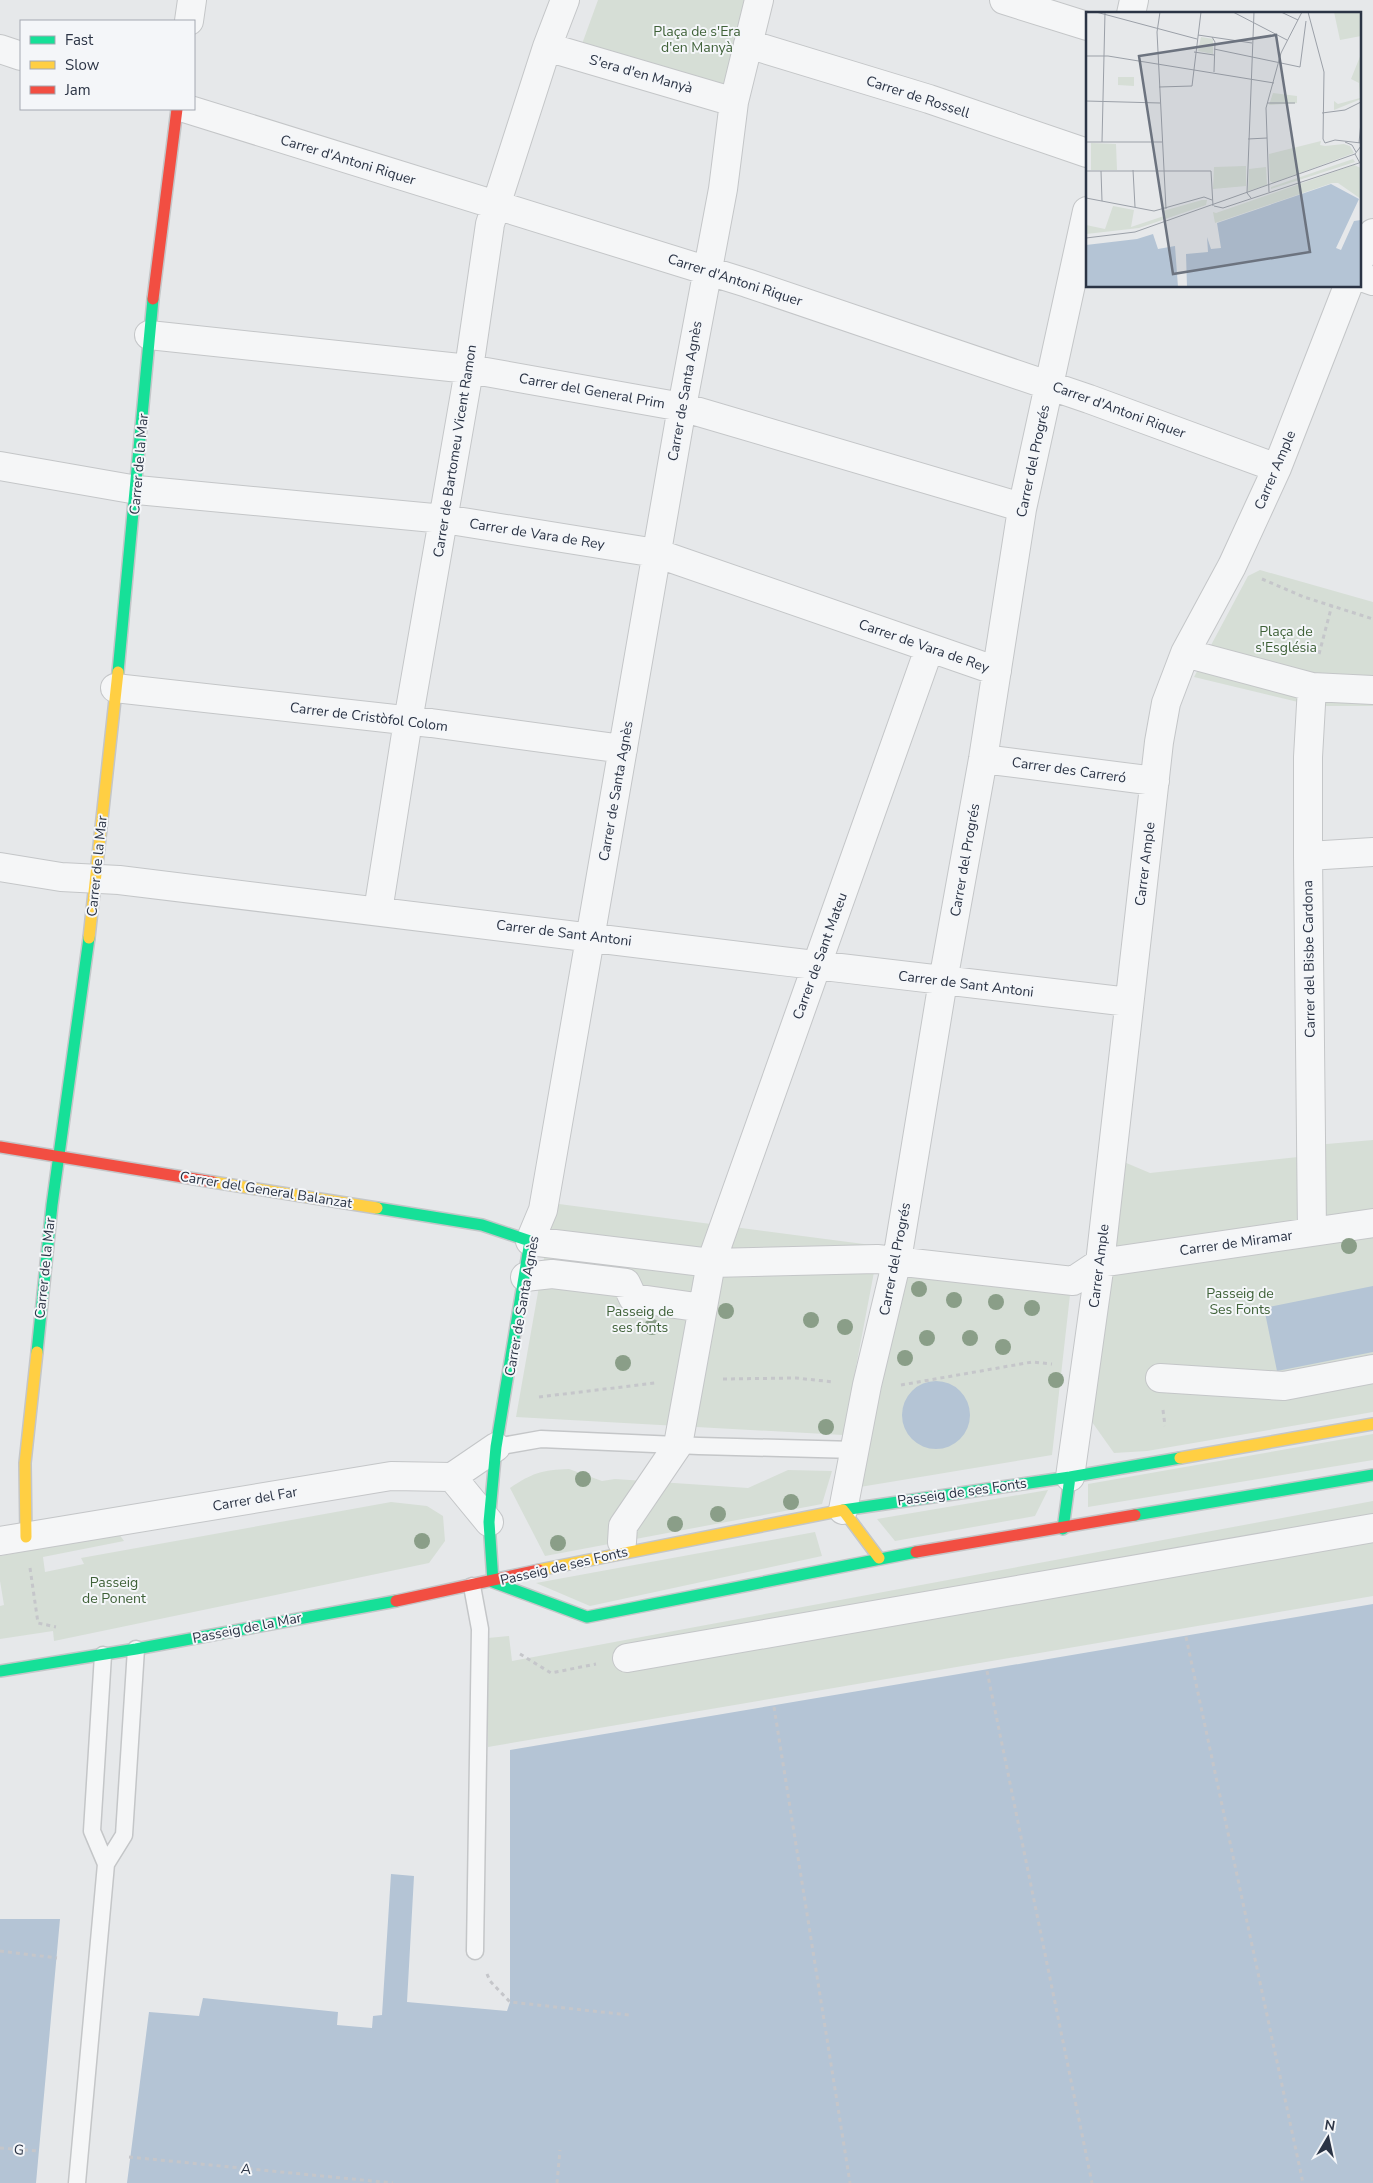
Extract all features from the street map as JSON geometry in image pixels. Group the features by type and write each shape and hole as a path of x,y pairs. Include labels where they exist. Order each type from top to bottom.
{"street":[{"path":"190,20 192,0"},
{"name":"Carrer de Bartomeu Vicent Ramon","path":"378,911 408,721 469,369 490,224 547,47 565,0"},
{"name":"Carrer de Santa Agnès","path":"493,1582 490,1522 496,1447 526,1277 530,1241 543,1210 624,749 656,554 723,189 734,102 759,0"},
{"path":"1004,0 1086,26"},
{"name":"Carrer de Rossell","path":"748,44 929,99 1086,153"},
{"name":"S'era d'en Manyà","path":"547,47 734,102"},
{"path":"0,49 20,56"},
{"name":"Carrer de la Mar","path":"13,1539 25,1463 57,1157 96,880 137,490 149,334 177,110"},
{"name":"Carrer d'Antoni Riquer","path":"190,110 707,270 1050,385 1277,468"},
{"name":"Carrer del Progrés","path":"843,1510 867,1385 897,1260 943,981 983,759 1022,509 1086,216"},
{"path":"1360,259 1373,233"},
{"path":"1360,276 1373,281"},
{"name":"Carrer Ample","path":"1070,1477 1100,1263 1128,1002 1166,704 1185,652 1232,566 1277,468 1347,288"},
{"name":"Carrer del General Prim","path":"149,334 469,369 682,407 1005,502 1022,509"},
{"name":"Carrer de Vara de Rey","path":"0,466 137,490 444,519 656,554 997,671"},
{"name":"Carrer de Sant Mateu","path":"678,1445 711,1263 929,649"},
{"path":"1185,652 1314,674 1373,690"},
{"name":"Carrer del Bisbe Cardona","path":"1312,1232 1308,757 1314,674"},
{"name":"Carrer de Cristòfol Colom","path":"115,688 408,721 624,749"},
{"name":"Carrer des Carreró","path":"983,759 1155,782"},
{"path":"1308,856 1373,852"},
{"name":"Carrer de Sant Antoni","path":"0,867 61,877 119,880 591,936 817,966 1128,1002"},
{"name":"Carrer del General Balanzat","path":"0,1147 482,1225 530,1241"},
{"name":"Carrer de Miramar","path":"1100,1263 1373,1223"},
{"path":"530,1241 711,1263 897,1260 1073,1281 1100,1263"},
{"path":"526,1277 552,1274 626,1283 633,1298 703,1308"},
{"path":"1160,1378 1284,1386 1373,1369"},
{"name":"Passeig de ses Fonts","path":"493,1582 624,1552 843,1510 1070,1477 1373,1424"},
{"path":"622,1542 623,1526 678,1445"},
{"path":"490,1522 452,1477 496,1447"},
{"name":"Passeig de ses Fonts","path":"493,1582 587,1617 879,1558 1063,1529 1373,1475"},
{"name":"Carrer del Far","path":"13,1539 390,1476 452,1477"},
{"path":"1063,1529 1070,1477"},
{"path":"843,1510 879,1558"},
{"path":"627,1658 1373,1528"},
{"name":"Passeig de la Mar","path":"0,1672 136,1649 493,1582"}],"lane":[{"path":"496,1447 542,1439 855,1450"},
{"path":"472,1586 480,1629 475,1951"},
{"path":"77,2183 106,1864 124,1835 136,1649"},
{"path":"103,1655 92,1831 106,1864"}],"path":[{"path":"1232,566 1304,597 1373,620"},
{"path":"1314,674 1332,605"},
{"path":"13,1539 38,1623 59,1627"},
{"path":"1186,1637 1302,2183"},
{"path":"520,1654 551,1673 627,1658"},
{"path":"987,1671 1092,2183"},
{"path":"774,1707 850,2183"},
{"path":"0,1951 57,1958"},
{"path":"475,1951 490,1981 510,2002 629,2015"},
{"name":"G","path":"0,2148 39,2152"},
{"path":"557,2183 560,2150"},
{"name":"A","path":"130,2157 393,2183"}],"green space":[{"name":"Plaça de s'Era d'en Manyà","path":"598,0 749,0 725,89 582,44"},
{"name":"Plaça de s'Església","path":"1260,570 1373,602 1373,706 1318,706 1194,677 1248,576"},
{"name":"Passeig de Ses Fonts","path":"1373,1140 1373,1412 1147,1451 1114,1453 1092,1422 1124,1162 1150,1173 1298,1157 1315,1145"},
{"name":"Passeig de ses fonts","path":"559,1204 879,1246 843,1435 516,1417 552,1213"},
{"path":"907,1272 1071,1286 1052,1455 860,1487 858,1484"},
{"path":"1373,1434 1373,1460 1088,1507 1088,1484"},
{"path":"569,1469 602,1481 615,1479 748,1488 788,1470 832,1471 822,1504 545,1556 510,1488 538,1473"},
{"path":"1048,1490 1035,1516 895,1541 877,1519"},
{"path":"1373,1501 1373,1596 488,1747 488,1638 509,1636 512,1661"},
{"name":"Passeig de Ponent","path":"391,1502 427,1506 443,1516 445,1541 429,1563 54,1641 53,1631 0,1639 0,1606 4,1605 0,1581 0,1556 119,1534 124,1541 43,1557 45,1572 84,1564 81,1558"},
{"path":"815,1532 822,1556 590,1606 536,1583"}],"water":[{"path":"1373,1286 1373,1352 1277,1371 1264,1308"},
{"path":"936,1381 949,1384 960,1391 967,1402 970,1415 967,1428 960,1439 949,1446 936,1449 923,1446 912,1439 905,1428 902,1415 905,1402 912,1391 923,1384"},
{"path":"1373,1604 1373,2183 127,2183 149,2012 199,2016 203,1998 338,2012 337,2025 372,2028 373,2016 382,2015 391,1874 414,1876 407,2002 507,2011 510,2002 510,1750"},
{"path":"0,1919 60,1919 36,2183 0,2183"}],"traffic: fast":[{"path":"118,672 153,299"},
{"path":"37,1352 52,1205 89,938"},
{"path":"377,1208 482,1225 530,1241 496,1447 489,1522 493,1582"},
{"path":"843,1510 1070,1477 1180,1458"},
{"path":"1135,1515 1373,1475"},
{"path":"1063,1529 1070,1477"},
{"path":"493,1582 587,1617 916,1552"},
{"path":"0,1671 136,1649 396,1601"}],"traffic: slow":[{"path":"89,938 118,672"},
{"path":"213,1182 377,1208"},
{"path":"26,1537 25,1463 37,1352"},
{"path":"1180,1458 1373,1424"},
{"path":"843,1510 879,1558"},
{"path":"539,1570 843,1510"}],"traffic: jam":[{"path":"153,299 177,110"},
{"path":"0,1147 213,1182"},
{"path":"916,1552 1135,1515"},
{"path":"396,1601 539,1570"}]}
